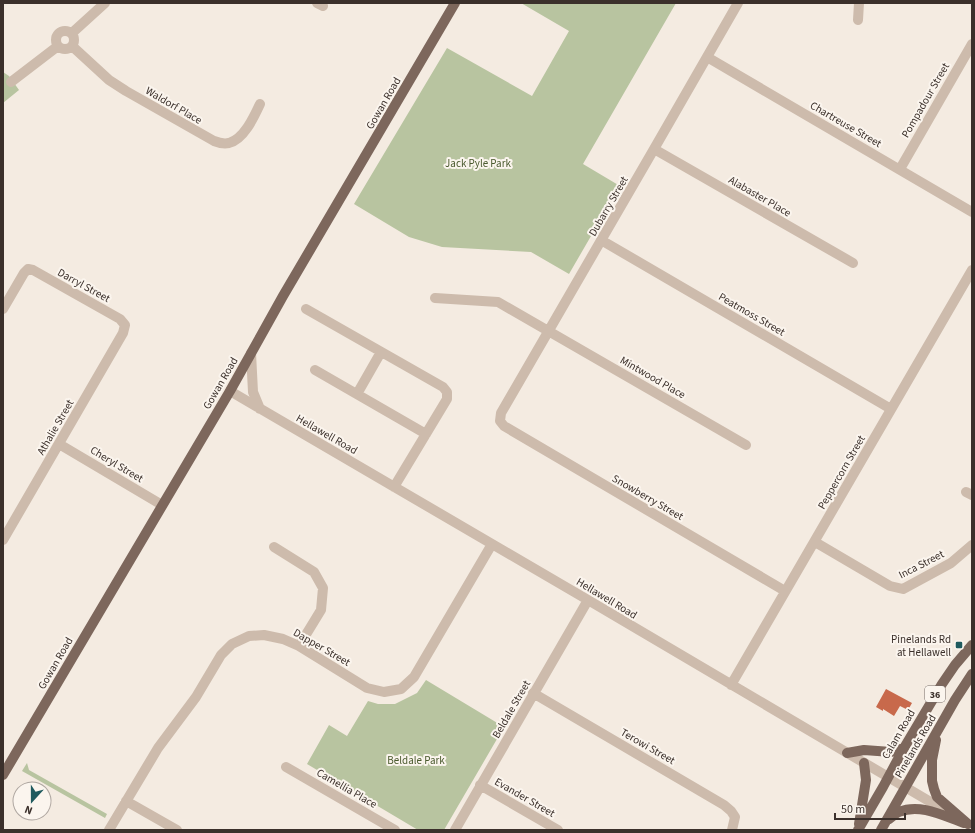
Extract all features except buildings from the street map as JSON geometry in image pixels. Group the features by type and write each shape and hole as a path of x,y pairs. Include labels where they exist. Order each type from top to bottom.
{"main road":[{"name":"Gowan Road","path":"3,775 230,391 455,3"},
{"name":"Calam Road","path":"888,777 942,684 972,644"},
{"name":"Pinelands Road","path":"882,828 955,700 972,674"},
{"path":"940,726 932,760 932,781 934,789 937,797 970,825"},
{"path":"848,753 864,750 891,752 904,748"},
{"path":"858,830 866,780 864,763"},
{"name":"Pinelands Road","path":"858,830 888,777"},
{"path":"882,828 898,812 908,809 928,810 970,825"}],"street":[{"path":"72,33 105,3"},
{"name":"Dubarry Street","path":"500,421 501,413 738,3"},
{"path":"858,20 860,3"},
{"path":"66,30 72,33 75,40 72,46 65,49 58,46 56,43 56,36 59,32 66,30"},
{"name":"Pompadour Street","path":"900,169 972,44"},
{"path":"11,82 58,46"},
{"name":"Waldorf Place","path":"72,46 109,80 214,141 223,144 231,143 241,136 254,117 260,104"},
{"name":"Chartreuse Street","path":"707,57 972,212"},
{"name":"Alabaster Place","path":"654,149 853,263"},
{"name":"Peatmoss Street","path":"601,240 891,409"},
{"name":"Darryl Street","path":"3,309 24,273 28,270 33,270 120,319 125,325"},
{"name":"Peppercorn Street","path":"731,685 972,270"},
{"name":"Mintwood Place","path":"435,298 498,302 746,445"},
{"path":"306,309 443,388 447,392 447,399 394,487"},
{"name":"Athalie Street","path":"3,540 123,333 125,325"},
{"path":"357,394 381,352"},
{"path":"251,353 253,392 260,409"},
{"path":"314,370 426,434"},
{"name":"Hellawell Road","path":"230,391 970,825"},
{"name":"Snowberry Street","path":"500,421 504,426 785,591"},
{"name":"Cheryl Street","path":"60,444 162,505"},
{"name":"Inca Street","path":"815,542 890,586 903,589 951,563 972,545"},
{"name":"Dapper Street","path":"109,830 158,748 196,697 221,655 232,644 249,636 264,635 283,639 299,646 367,688 384,692 401,689 414,677 492,544"},
{"path":"274,547 314,572 323,588 321,610 299,646"},
{"name":"Beldale Street","path":"455,830 588,600"},
{"name":"Terowi Street","path":"533,693 724,805 732,811 735,817 732,830"},
{"name":"Camellia Place","path":"286,767 396,830"},
{"name":"Evander Street","path":"480,785 558,830"},
{"path":"126,801 176,830"}],"green space":[{"name":"Jack Pyle Park","path":"521,3 676,3 583,164 620,186 569,274 531,252 442,247 409,237 354,204 447,48 532,96 569,31"},
{"path":"3,72 9,76 19,90 3,103"},
{"name":"Beldale Park","path":"426,680 504,727 444,830 418,830 307,764 329,725 347,736 368,701 378,704 395,704 417,693"},
{"path":"27,763 29,770 48,781 40,781 22,771"},
{"path":"52,783 107,814 105,818 52,788"}],"place":[{"name":"Pinelands Rd at Hellawell","path":"959,645"}]}
